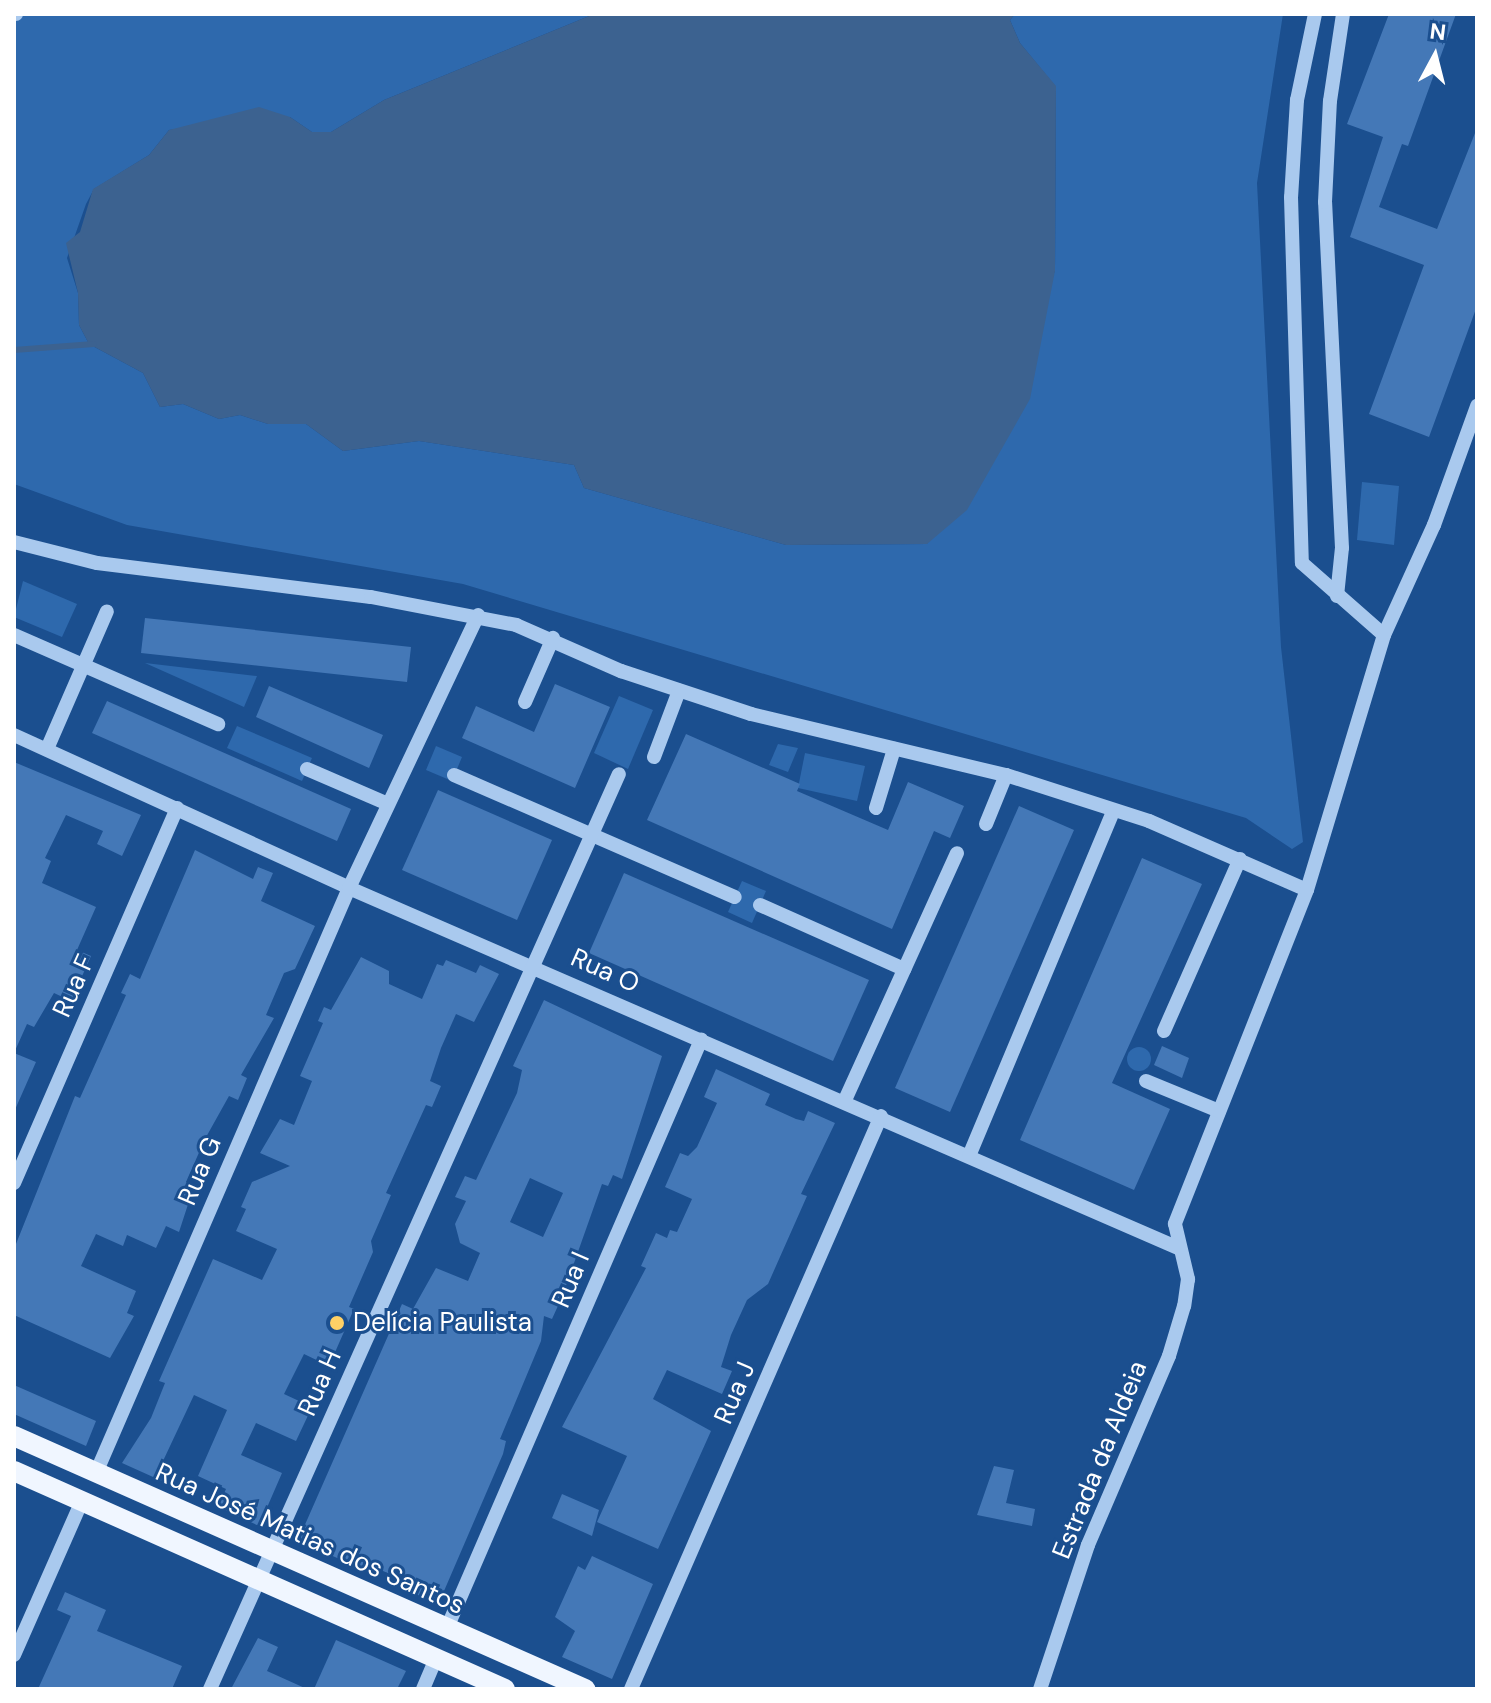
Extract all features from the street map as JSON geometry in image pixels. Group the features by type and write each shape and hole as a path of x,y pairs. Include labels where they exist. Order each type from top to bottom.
{"main road":[{"name":"Rua José Matias dos Santos","path":"14,1436 585,1689"},
{"path":"14,1471 505,1689"}],"street":[{"path":"1315,14 1297,100 1291,197 1302,563 1384,635"},
{"path":"1337,596 1342,548 1325,202 1330,101 1343,14"},
{"name":"Estrada da Aldeia","path":"1040,1689 1088,1545 1178,1325 1188,1279 1178,1248 1175,1224 1307,890 1384,635 1434,525 1477,406"},
{"path":"14,542 97,563 478,615 553,638 621,671 679,691 894,749 1006,775 1240,859 1307,890"},
{"path":"47,749 107,611"},
{"name":"Rua G","path":"96,1473 349,888 478,615"},
{"path":"14,635 218,724"},
{"path":"525,702 553,638"},
{"path":"654,757 679,691"},
{"name":"Rua O","path":"14,735 349,888 845,1100 1178,1248"},
{"path":"876,808 894,749"},
{"path":"307,769 388,804"},
{"name":"Rua H","path":"210,1689 619,774"},
{"path":"454,775 593,832 735,897"},
{"path":"986,824 1006,775"},
{"name":"Rua F","path":"14,1183 177,808"},
{"path":"969,1156 1113,812"},
{"path":"845,1100 957,853"},
{"path":"1164,1031 1240,859"},
{"path":"760,905 904,969"},
{"name":"Rua I","path":"447,1628 701,1040"},
{"path":"1146,1081 1219,1111"},
{"name":"Rua J","path":"631,1689 881,1116"},
{"path":"14,1655 82,1501"},
{"path":"423,1689 436,1659"}],"shaded area":[{"path":"14,14 594,14 384,100 331,132 312,132 290,117 169,130 149,155 94,189 86,204 67,258 78,293 79,325 89,344 143,373 160,407 183,404 219,419 240,415 268,424 306,424 343,451 419,441 574,465 584,488 786,545 927,544 1055,271 1056,87 1020,43 1010,20 1015,14 1283,14 1257,183 1281,647 1303,842 1292,849 1246,818 463,584 127,525 14,484"},
{"path":"594,14 1015,14 1010,20 1020,43 1056,86 1055,271 1030,399 967,510 927,544 786,545 584,488 574,465 419,441 343,451 306,424 268,424 240,415 219,419 183,404 160,407 143,373 89,344 79,325 78,293 66,243 80,232 93,189 149,155 169,130 259,107 290,117 312,132 331,132 384,100"},
{"path":"1362,482 1399,486 1394,545 1357,540"},
{"path":"23,581 77,604 62,637 14,617"},
{"path":"145,663 257,676 244,707"},
{"path":"619,696 653,710 628,769 594,753"},
{"path":"237,726 312,758 302,781 227,748"},
{"path":"778,744 798,748 788,772 769,765"},
{"path":"436,746 462,757 452,781 426,770"},
{"path":"805,753 865,766 857,801 798,788"},
{"path":"742,881 766,891 752,923 728,912"},
{"path":"1139,1047 1150,1054 1151,1059 1144,1070 1139,1071 1128,1064 1127,1059 1134,1048"}],"building":[{"path":"1389,14 1456,14 1408,146 1402,144 1379,207 1437,229 1477,128 1477,306 1429,437 1369,414 1424,265 1350,237 1383,137 1347,124"},
{"path":"145,618 411,647 407,682 141,653"},
{"path":"555,684 610,707 575,788 462,738 476,706 534,732"},
{"path":"269,686 383,735 369,768 256,717"},
{"path":"107,701 351,809 337,841 92,733"},
{"path":"686,734 800,784 797,791 888,830 908,782 964,806 950,838 934,831 892,929 647,820"},
{"path":"14,762 141,815 122,856 97,844 103,831 66,815 45,858 51,861 42,883 96,907 77,950 91,956 71,1001 54,993 34,1027 27,1024 14,1053"},
{"path":"438,790 552,840 517,920 402,870"},
{"path":"1019,806 1074,830 950,1112 895,1088"},
{"path":"195,850 253,879 258,867 273,873 261,901 315,926 295,969 284,973 266,1015 274,1018 241,1075 247,1078 238,1100 229,1096 205,1139 186,1182 194,1186 179,1232 166,1226 156,1248 127,1235 123,1246 96,1234 81,1266 136,1291 127,1313 134,1316 110,1358 14,1315 14,1249 75,1096 80,1098 126,995 121,993 130,974 140,979"},
{"path":"1142,858 1202,884 1112,1083 1170,1109 1134,1190 1020,1140"},
{"path":"624,873 869,980 833,1061 589,953"},
{"path":"361,957 389,971 389,984 422,999 437,964 443,966 446,960 476,973 480,965 499,974 474,1022 456,1014 441,1048 430,1081 441,1086 432,1107 426,1105 386,1193 391,1195 371,1241 373,1252 349,1307 354,1309 329,1366 304,1354 284,1394 312,1407 296,1441 256,1423 241,1455 282,1473 259,1526 218,1507 226,1489 198,1476 227,1410 194,1395 163,1461 170,1464 162,1481 122,1463 151,1418 165,1383 159,1381 213,1259 262,1280 277,1249 236,1231 246,1209 241,1207 252,1182 290,1166 260,1153 280,1119 294,1125 312,1081 300,1076 323,1023 318,1021 324,1007 331,1010"},
{"path":"544,1000 662,1056 622,1179 613,1175 608,1186 602,1184 562,1297 552,1319 544,1316 541,1341 500,1439 506,1441 503,1454 438,1605 394,1583 397,1577 369,1565 367,1571 303,1543 300,1536 402,1304 413,1309 436,1268 468,1281 480,1253 460,1243 455,1224 466,1201 455,1197 465,1176 476,1180 517,1093 522,1070 513,1066","holes":["530,1178 563,1193 543,1237 510,1222"]},
{"path":"1162,1046 1189,1058 1182,1078 1154,1065"},
{"path":"14,1053 36,1062 14,1112"},
{"path":"716,1069 770,1094 765,1105 796,1119 804,1121 808,1111 835,1123 801,1194 807,1196 768,1284 747,1300 731,1335 721,1367 732,1371 722,1394 667,1370 653,1399 711,1431 658,1549 597,1522 627,1456 562,1427 646,1268 641,1266 656,1233 667,1238 670,1230 677,1232 692,1199 665,1187 680,1153 688,1156 697,1147 717,1103 704,1097"},
{"path":"14,1385 96,1421 86,1446 14,1414"},
{"path":"994,1466 1014,1470 1006,1503 1035,1509 1032,1526 977,1515"},
{"path":"562,1494 599,1510 592,1536 552,1518"},
{"path":"592,1556 653,1584 612,1679 562,1657 575,1631 555,1617 578,1566 585,1570"},
{"path":"65,1592 106,1610 97,1631 182,1666 172,1689 38,1689 71,1616 57,1610"},
{"path":"258,1638 278,1647 267,1671 307,1689 231,1689"},
{"path":"336,1640 406,1671 397,1689 314,1689"}],"waterway":[{"path":"14,350 94,344"}],"place":[{"name":"Delícia Paulista","path":"337,1323"}]}
